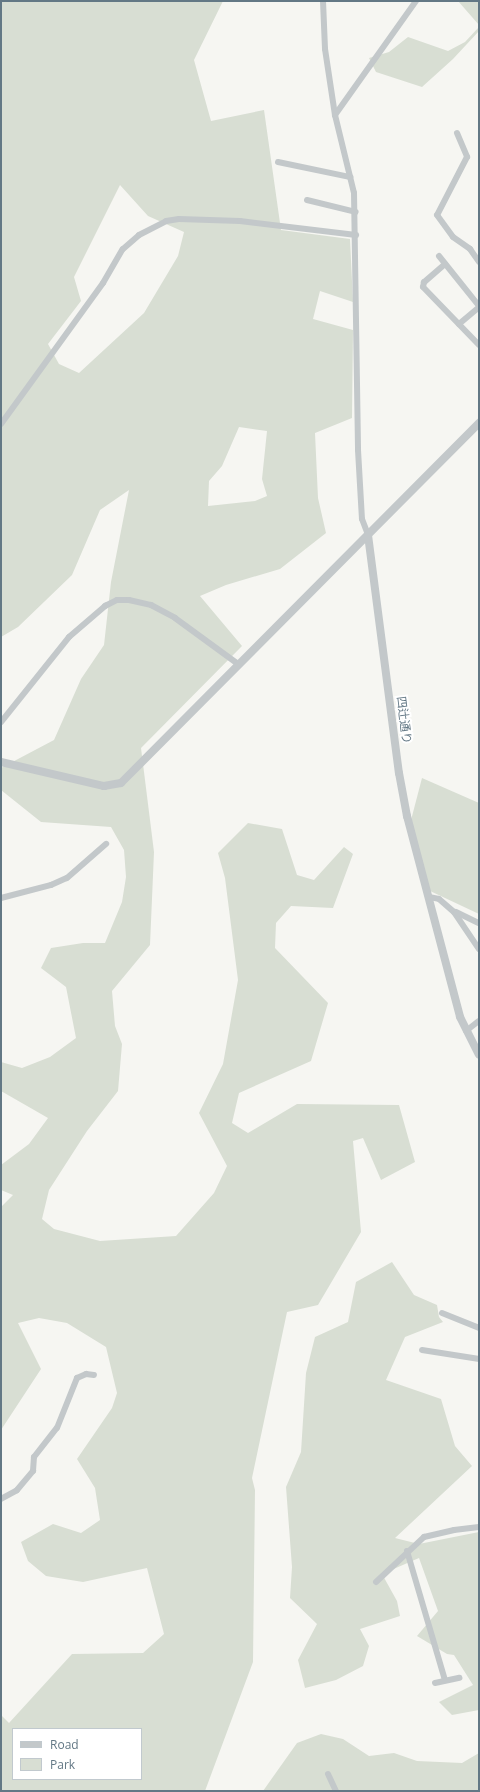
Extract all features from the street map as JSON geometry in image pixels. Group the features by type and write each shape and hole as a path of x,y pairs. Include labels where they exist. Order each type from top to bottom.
{"street":[{"path":"323,1 325,49 335,115 350,177 356,212 355,366 358,450 362,519 368,535"},
{"path":"335,115 416,1"},
{"path":"457,133 467,157 437,215 453,237 470,249 479,262"},
{"path":"278,162 350,177"},
{"path":"308,200 356,212"},
{"path":"1,424 103,283 123,249 139,235 166,221 180,219 240,221 356,234"},
{"path":"439,256 479,306 459,324"},
{"path":"445,264 424,282 423,287 479,345"},
{"path":"1,762 104,786 121,783 479,423"},
{"name":"四辻通り","path":"368,535 399,773 428,897 466,1031 479,1055"},
{"path":"1,722 69,637 105,606 117,600 129,600 151,605 175,618 238,664"},
{"path":"1,898 36,890 67,878 106,844"},
{"path":"428,897 439,899 454,912 479,949"},
{"path":"454,912 479,923"},
{"path":"466,1031 479,1021"},
{"path":"442,1313 479,1328"},
{"path":"422,1350 479,1359"},
{"path":"1,1499 17,1490 33,1471 34,1457 57,1428 77,1378 86,1374 94,1375"},
{"path":"376,1582 407,1551 424,1537 454,1530 479,1527"},
{"path":"407,1551 445,1680"},
{"path":"435,1683 459,1678"},
{"path":"328,1774 336,1791"}],"green space":[{"path":"1,1 223,1 194,60 211,121 264,110 281,230 350,239 353,302 320,291 313,319 353,330 352,418 315,433 318,498 326,533 280,569 226,585 200,596 242,646 141,748 154,852 150,945 112,991 115,1026 122,1044 118,1091 87,1131 49,1190 42,1219 54,1229 100,1241 176,1236 214,1193 227,1166 199,1113 223,1064 238,980 225,878 218,853 248,823 282,829 297,875 314,880 344,847 353,854 333,908 291,906 276,923 275,948 328,1003 311,1061 239,1093 232,1123 248,1133 297,1104 399,1105 415,1162 381,1180 363,1138 353,1141 361,1232 318,1305 287,1312 252,1478 255,1490 253,1662 205,1791 1,1791 1,1715 9,1723 72,1654 143,1653 164,1634 147,1568 83,1582 46,1576 28,1561 21,1542 53,1524 81,1533 100,1520 95,1488 77,1459 112,1408 117,1393 106,1347 67,1323 39,1318 18,1323 41,1369 1,1430 1,1207 13,1195 1,1190 1,1165 29,1144 48,1118 1,1091 1,1062 22,1068 50,1057 76,1038 66,987 41,968 51,948 83,943 105,943 122,902 126,877 124,850 111,827 41,822 1,790 1,768 54,740 81,679 104,645 111,582 129,490 100,510 72,575 18,627 1,637","holes":["120,185 148,216 184,232 178,256 144,313 79,373 59,364 48,344 81,301 74,277","239,427 267,431 262,479 267,496 255,501 208,506 209,481 222,466"]},
{"path":"458,1 479,1 479,25"},
{"path":"479,27 479,31 453,59 422,87 376,72 369,58 389,52 408,37 448,51 465,42"},
{"path":"422,778 479,803 479,914 428,890 410,824"},
{"path":"392,1262 414,1295 437,1305 439,1317 443,1322 405,1337 386,1380 441,1399 455,1446 472,1466 395,1538 419,1544 479,1532 479,1710 452,1715 439,1702 473,1685 454,1655 447,1654 417,1636 438,1611 419,1558 382,1574 397,1601 400,1616 360,1629 369,1646 363,1666 336,1680 305,1688 298,1660 317,1624 290,1598 292,1567 286,1487 301,1452 306,1373 315,1337 348,1322 356,1282"},
{"path":"321,1734 343,1739 369,1756 394,1753 417,1761 462,1763 479,1753 479,1791 263,1791 297,1743"}]}
